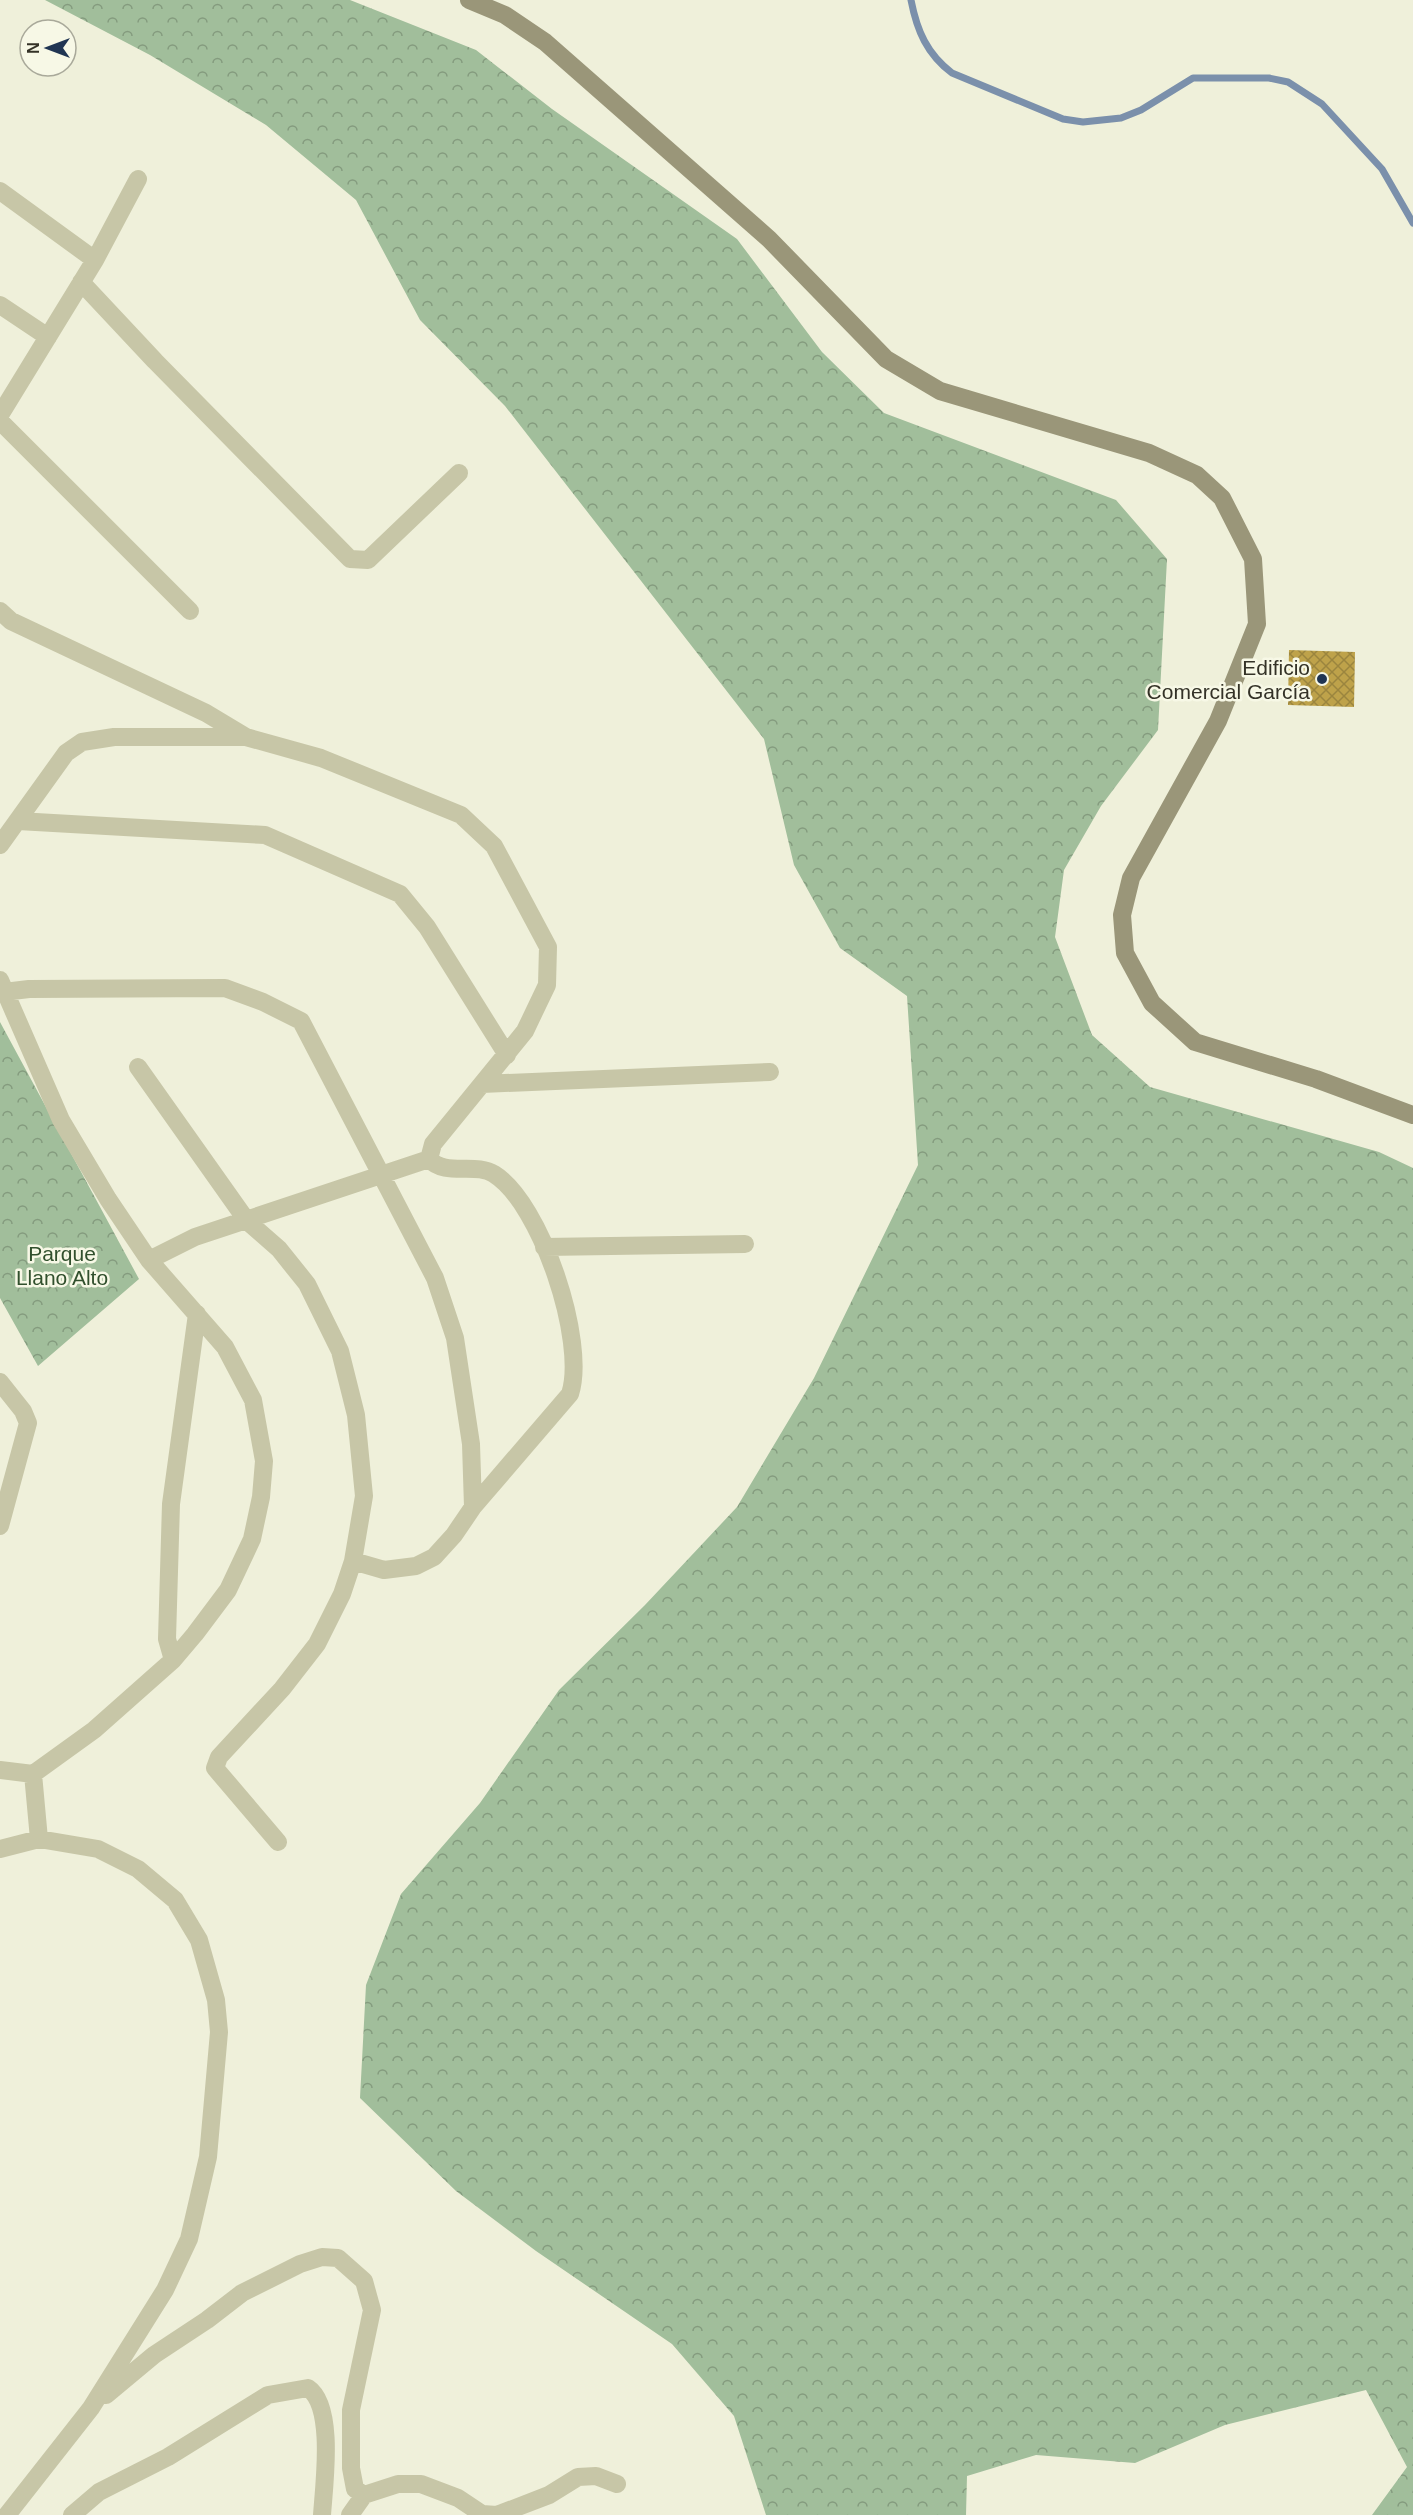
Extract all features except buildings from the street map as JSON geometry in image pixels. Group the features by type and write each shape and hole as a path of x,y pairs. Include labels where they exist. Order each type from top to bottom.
{"street":[{"path":"469,0 505,15 545,42 769,239 886,359 940,391 1100,436 1149,453 1197,475 1222,498 1253,558 1257,624 1218,721 1131,878 1122,915 1125,953 1152,1003 1195,1042 1316,1079 1413,1115"},
{"path":"0,415 95,260 138,179"},
{"path":"0,191 95,260"},
{"path":"81,282 155,361 350,559 368,560 459,472"},
{"path":"0,305 48,337"},
{"path":"0,421 190,611"},
{"path":"0,611 11,621 206,713 246,737 321,758 461,814 494,846 548,947 547,985 525,1031 433,1144 429,1159"},
{"path":"0,845 66,753 82,742 114,737 246,737"},
{"path":"18,821 265,835 400,894 427,927 507,1055"},
{"path":"2,986 29,989 225,988 263,1002 302,1021 435,1278 455,1338 471,1444 473,1507"},
{"path":"0,1770 33,1774 94,1730 173,1660 228,1590 252,1539 261,1497 264,1461 253,1400 225,1347 148,1260 108,1200 61,1120 2,986"},
{"path":"138,1067 247,1221 279,1250 307,1284 340,1351 356,1415 364,1496 353,1561 342,1594 317,1644 282,1689 219,1757 215,1768 278,1842"},
{"path":"482,1084 770,1072"},
{"path":"148,1260 195,1237 429,1159"},
{"path":"353,1561 384,1570 416,1566 434,1557 454,1535 473,1507 570,1394 575,1378 566,1304 525,1205 511,1185 491,1171 440,1167 429,1159"},
{"path":"544,1247 745,1244"},
{"path":"173,1660 167,1639 171,1504 197,1314"},
{"path":"0,1382 23,1412 28,1423 0,1526"},
{"path":"33,1774 39,1839"},
{"path":"0,1849 39,1839 98,1849 138,1869 174,1900 199,1940 217,2011 219,2032 208,2157 189,2239 165,2290 91,2408 7,2515"},
{"path":"91,2408 153,2355 207,2320 242,2293 300,2264 322,2258 338,2258 364,2281 372,2310 351,2410 351,2468 355,2489 364,2495"},
{"path":"72,2515 99,2492 168,2457 268,2395 299,2388 308,2388 320,2400 326,2461 322,2515"},
{"path":"350,2515 364,2495 398,2484 421,2484 458,2498 482,2514 497,2515 549,2495 578,2477 596,2476 617,2484"}],"green space":[{"path":"45,0 350,0 476,50 552,109 737,239 822,352 884,413 1116,500 1167,559 1158,730 1101,806 1064,870 1055,937 1092,1035 1150,1087 1379,1152 1413,1168 1413,2515 1372,2515 1407,2467 1366,2390 1225,2425 1135,2463 1036,2455 967,2476 966,2515 766,2515 734,2416 672,2344 536,2251 456,2191 360,2098 366,1985 401,1894 480,1803 559,1690 645,1605 737,1507 814,1378 918,1165 907,996 840,948 794,865 764,739 505,406 420,320 356,200 266,125 150,55"},
{"name":"Parque Llano Alto","path":"0,1022 139,1279 38,1366 0,1298"}],"waterway":[{"path":"911,0 916,22 924,41 943,66 952,73 1063,119 1083,122 1121,118 1141,110 1193,78 1269,78 1288,82 1322,104 1382,169 1413,223"}],"place":[{"name":"Edificio Comercial García","path":"1322,679"}]}
